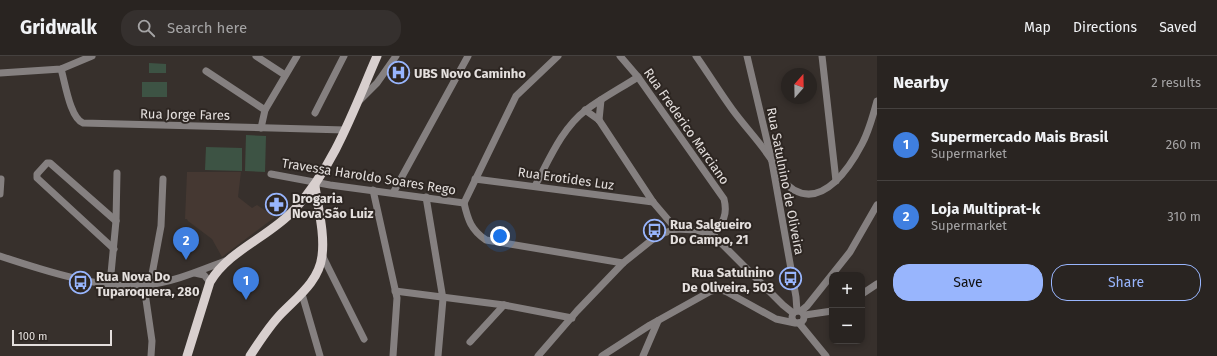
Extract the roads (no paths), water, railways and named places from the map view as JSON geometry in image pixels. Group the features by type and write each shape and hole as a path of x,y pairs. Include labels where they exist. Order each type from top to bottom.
{"main road":[{"path":"187,356 210,282 229,259 286,218 316,184 345,130 377,56"},
{"path":"250,356 279,316 302,294 319,268 322,255 316,184"},
{"path":"303,199 317,203"}],"street":[{"path":"0,74 61,69 92,56"},
{"path":"256,56 285,75"},
{"path":"261,128 265,110 297,56"},
{"path":"315,113 344,56"},
{"path":"357,103 376,83 396,56"},
{"path":"393,193 468,56"},
{"path":"558,56 516,96 464,203 469,224 476,234 486,240 623,263"},
{"name":"Rua Frederico Marciano","path":"620,56 638,77 724,200 726,216 713,235"},
{"path":"696,56 732,109 772,162 783,180 790,187 802,194 811,195 819,193 836,180 862,144 877,101"},
{"name":"Rua Satulnino de Oliveira","path":"747,56 772,162 799,316"},
{"path":"822,56 836,180"},
{"name":"Rua Jorge Fares","path":"61,69 74,111 83,123 345,130"},
{"path":"206,71 265,110"},
{"path":"535,186 559,142 569,127 585,110 638,77"},
{"path":"599,120 601,100"},
{"path":"585,110 599,120 653,202 676,229"},
{"path":"114,249 37,178 36,174 47,163 50,163 116,221"},
{"path":"110,284 116,221 117,174"},
{"name":"Travessa Haroldo Soares Rego","path":"271,174 316,184 373,190 464,203"},
{"path":"0,194 2,179"},
{"path":"151,356 152,341 147,285 161,226 162,179"},
{"name":"Rua Erotides Luz","path":"475,179 653,202"},
{"path":"373,190 397,306 393,356"},
{"path":"426,198 444,299 438,356"},
{"path":"799,316 850,252 877,205"},
{"path":"538,356 623,263 658,236 676,229 696,230 713,235 782,305 799,316 805,329 826,356"},
{"path":"322,255 364,339"},
{"path":"0,256 79,279 110,284 147,285 195,273 229,259"},
{"path":"195,273 204,275 210,282"},
{"path":"865,292 877,284"},
{"path":"602,356 658,321 711,291 719,289 768,314 799,316 829,311"},
{"path":"395,291 444,299 504,305 572,318"},
{"path":"302,294 320,356"},
{"path":"470,342 504,305"},
{"path":"643,356 658,321"}],"place":[{"name":"UBS Novo Caminho","path":"399,73"},
{"name":"Drogaria Nova São Luiz","path":"276,205"},
{"name":"Rua Salgueiro Do Campo, 21","path":"655,231"},
{"name":"Loja Multiprat-k","path":"186,260"},
{"name":"Rua Satulnino De Oliveira, 503","path":"790,279"},
{"name":"Rua Nova Do Tuparoquera, 280","path":"81,283"},
{"name":"Supermercado Mais Brasil","path":"246,300"}]}
